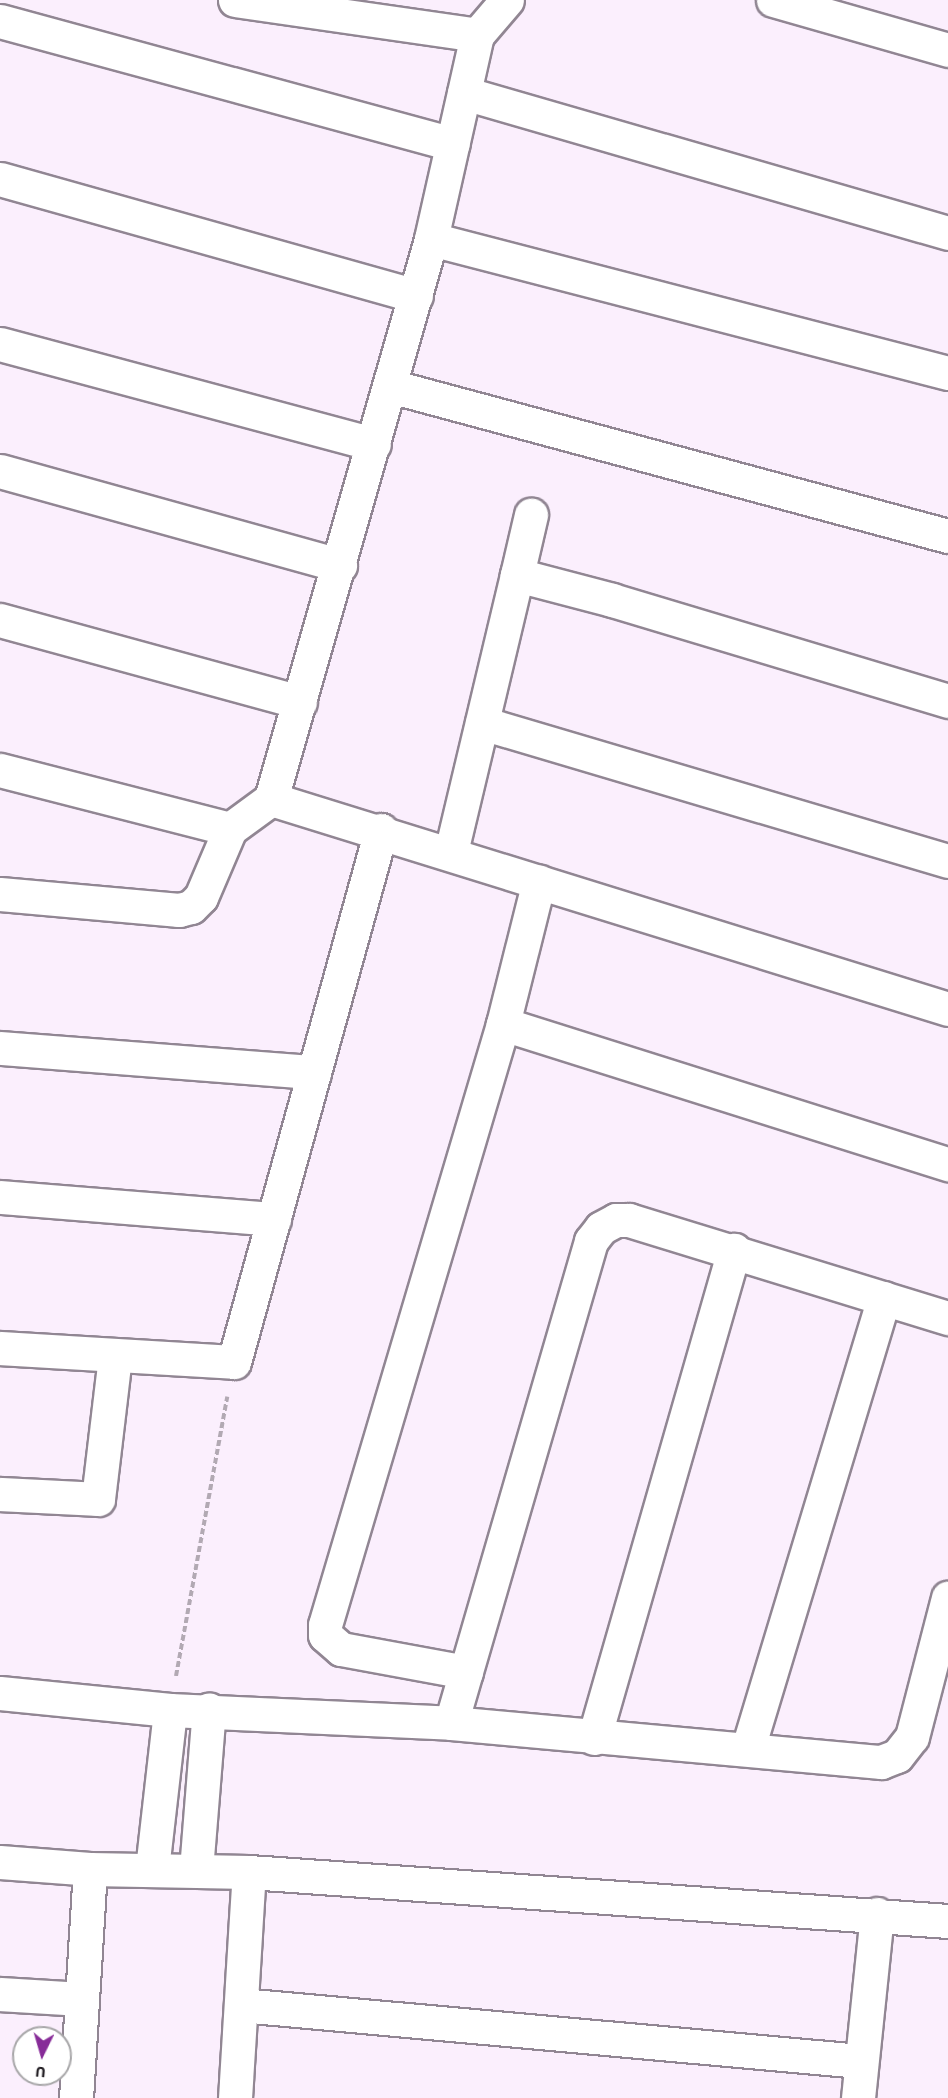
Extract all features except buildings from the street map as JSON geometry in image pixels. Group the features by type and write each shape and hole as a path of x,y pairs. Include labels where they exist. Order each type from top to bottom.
{"street":[{"path":"235,0 477,35"},
{"path":"0,894 179,910 191,907 201,897 230,829 271,799 416,296 477,35 507,0"},
{"path":"773,0 948,50"},
{"path":"0,21 453,144"},
{"path":"464,93 948,233"},
{"path":"0,179 416,296"},
{"path":"431,239 948,373"},
{"path":"0,344 374,444"},
{"path":"390,386 948,536"},
{"path":"0,471 340,565"},
{"path":"451,852 531,515"},
{"path":"517,575 612,600 948,701"},
{"path":"0,620 300,702"},
{"path":"482,723 948,861"},
{"path":"0,770 230,829"},
{"path":"271,799 381,830 948,1009"},
{"path":"0,1348 115,1357 234,1362 381,830"},
{"path":"466,1672 341,1649 325,1635 325,1625 503,1024 538,881"},
{"path":"503,1024 948,1164"},
{"path":"0,1048 314,1072"},
{"path":"0,1197 274,1219"},
{"path":"451,1723 591,1241 616,1220 629,1220 734,1250 948,1318"},
{"path":"594,1738 734,1250"},
{"path":"748,1748 884,1298"},
{"path":"0,1494 98,1499 115,1357"},
{"path":"0,1693 170,1710 209,1710 451,1723 594,1738 748,1748 881,1762 897,1756 912,1737 948,1598"},
{"path":"152,1869 170,1710"},
{"path":"196,1870 209,1710"},
{"path":"0,1862 90,1869 249,1872 877,1914 948,1921"},
{"path":"76,2098 90,1869"},
{"path":"235,2098 249,1872"},
{"path":"858,2098 860,2061 877,1914"},
{"path":"0,1994 82,1999"},
{"path":"241,2005 860,2061"}],"path":[{"path":"170,1710 234,1362"}]}
